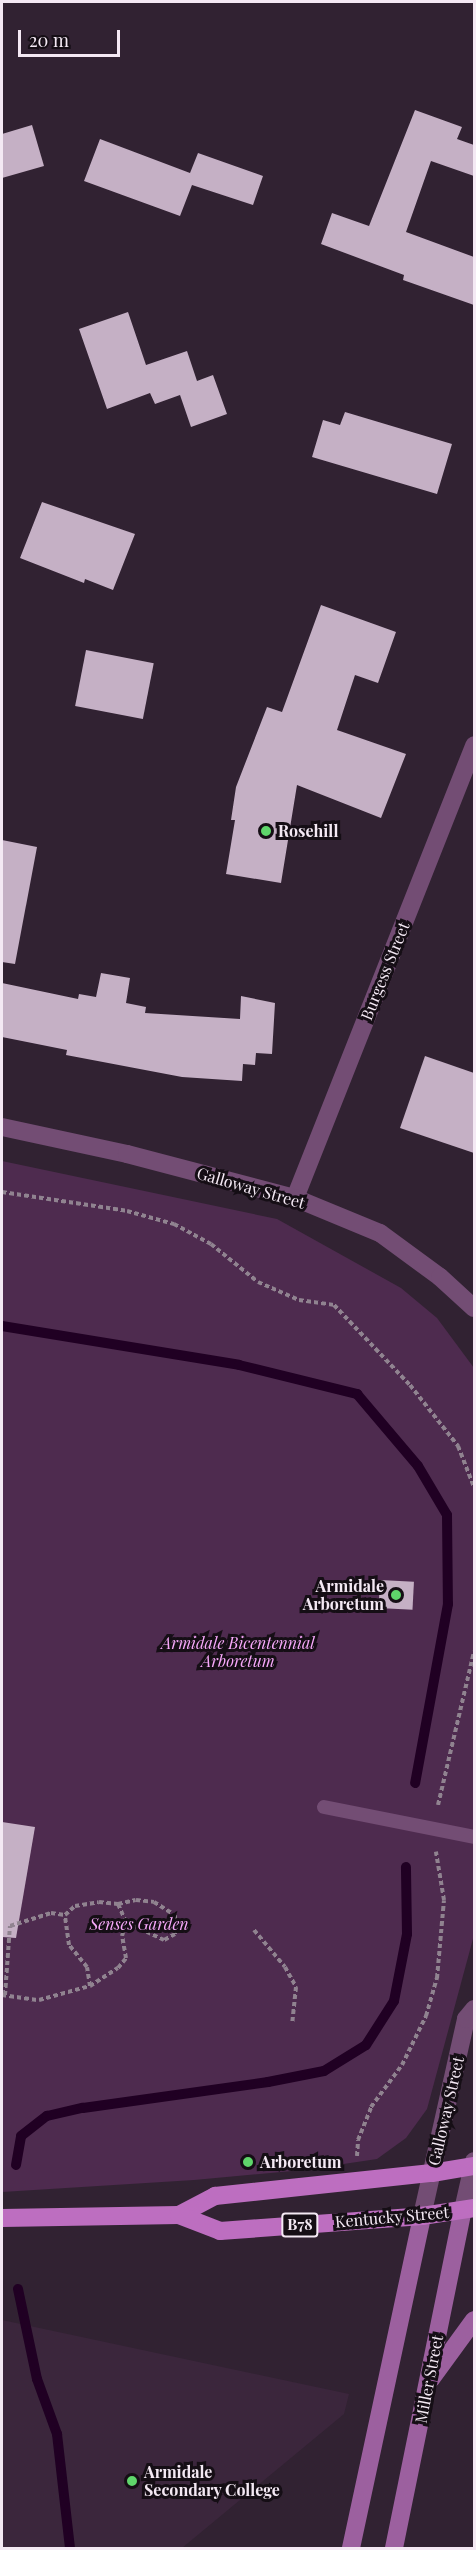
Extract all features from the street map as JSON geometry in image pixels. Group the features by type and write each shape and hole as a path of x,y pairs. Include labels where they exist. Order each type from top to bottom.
{"main road":[{"name":"B78","path":"432,2173 474,2164"},
{"name":"Kentucky Street","path":"179,2215 215,2196 432,2173"},
{"name":"Kentucky Street","path":"2,2218 179,2215 220,2231 422,2216 469,2209"},
{"name":"Miller Street","path":"394,2548 428,2383 469,2209"},
{"path":"351,2548 422,2216"},
{"path":"428,2383 474,2320"}],"street":[{"name":"Burgess Street","path":"295,1198 474,744"},
{"name":"Galloway Street","path":"2,1127 127,1154 295,1198 380,1233 440,1277 474,1308"},
{"name":"Galloway Street","path":"422,2216 466,2019 474,2009"},
{"path":"469,2209 474,2164"}],"lane":[{"path":"324,1807 474,1838"}],"path":[{"path":"2,1192 127,1211 174,1224 211,1244 258,1282 299,1300 334,1305 410,1385 458,1446 474,1487"},
{"path":"356,2163 358,2140 370,2107 402,2066 426,2016 437,1978 444,1900 435,1858 439,1796 471,1673 474,1651"},
{"path":"65,1915 75,1906 99,1902 118,1904 136,1900 154,1902 175,1915 175,1934 164,1940 126,1922"},
{"path":"65,1915 51,1913 10,1926 3,1995 39,2000 90,1986 118,1968 126,1958 123,1936 126,1922 118,1904"},
{"path":"65,1915 69,1945 87,1967 90,1986"},
{"path":"254,1930 285,1966 296,1987 292,2024"}],"shaded area":[{"name":"Armidale Secondary College","path":"2,2320 349,2394 344,2414 182,2548 2,2548"}],"green space":[{"name":"Armidale Bicentennial Arboretum","path":"2,1161 277,1219 401,1288 437,1318 474,1368 474,1935 427,2109 406,2138 377,2159 303,2170 194,2180 2,2192"}],"building":[{"path":"415,110 462,127 457,139 474,145 474,176 431,161 406,232 474,257 474,305 403,280 404,275 321,244 332,213 369,226"},
{"path":"32,125 44,166 2,178 2,134"},
{"path":"100,139 190,173 198,153 263,176 253,205 192,185 180,216 84,181"},
{"path":"128,312 146,365 187,351 197,381 213,375 227,414 191,427 180,395 155,404 150,393 107,409 79,329"},
{"path":"345,412 452,444 437,494 312,457 323,420 340,425"},
{"path":"42,502 135,534 113,590 85,579 84,583 20,558"},
{"path":"321,605 396,632 378,683 355,675 337,730 406,754 381,818 297,785 281,883 226,874 235,820 231,820 236,787 267,707 282,712"},
{"path":"86,650 154,663 143,719 75,706"},
{"path":"2,840 37,847 15,964 2,962"},
{"path":"101,973 130,978 126,1003 146,1007 145,1013 240,1019 241,996 275,1003 272,1054 256,1053 255,1065 243,1064 242,1081 182,1077 66,1055 67,1050 2,1037 2,983 78,999 79,994 96,997"},
{"path":"425,1056 474,1073 474,1153 400,1128"},
{"name":"Armidale Arboretum","path":"380,1580 414,1582 412,1610 379,1608"},
{"path":"2,1822 35,1827 16,1938 2,1937"}],"waterway":[{"path":"2,1326 239,1365 357,1394 418,1466 447,1515 448,1604 415,1783"},
{"path":"16,2165 21,2136 47,2116 83,2108 268,2082 324,2071 366,2045 394,2001 407,1934 406,1867"},
{"path":"18,2289 37,2379 57,2434 70,2548"}],"place":[{"name":"Rosehill","path":"266,831"},
{"name":"Armidale Arboretum","path":"396,1595"},
{"name":"Arboretum","path":"248,2162"},
{"name":"Armidale Secondary College","path":"132,2481"}],"park label":[{"name":"Senses Garden","path":"139,1924"}]}
